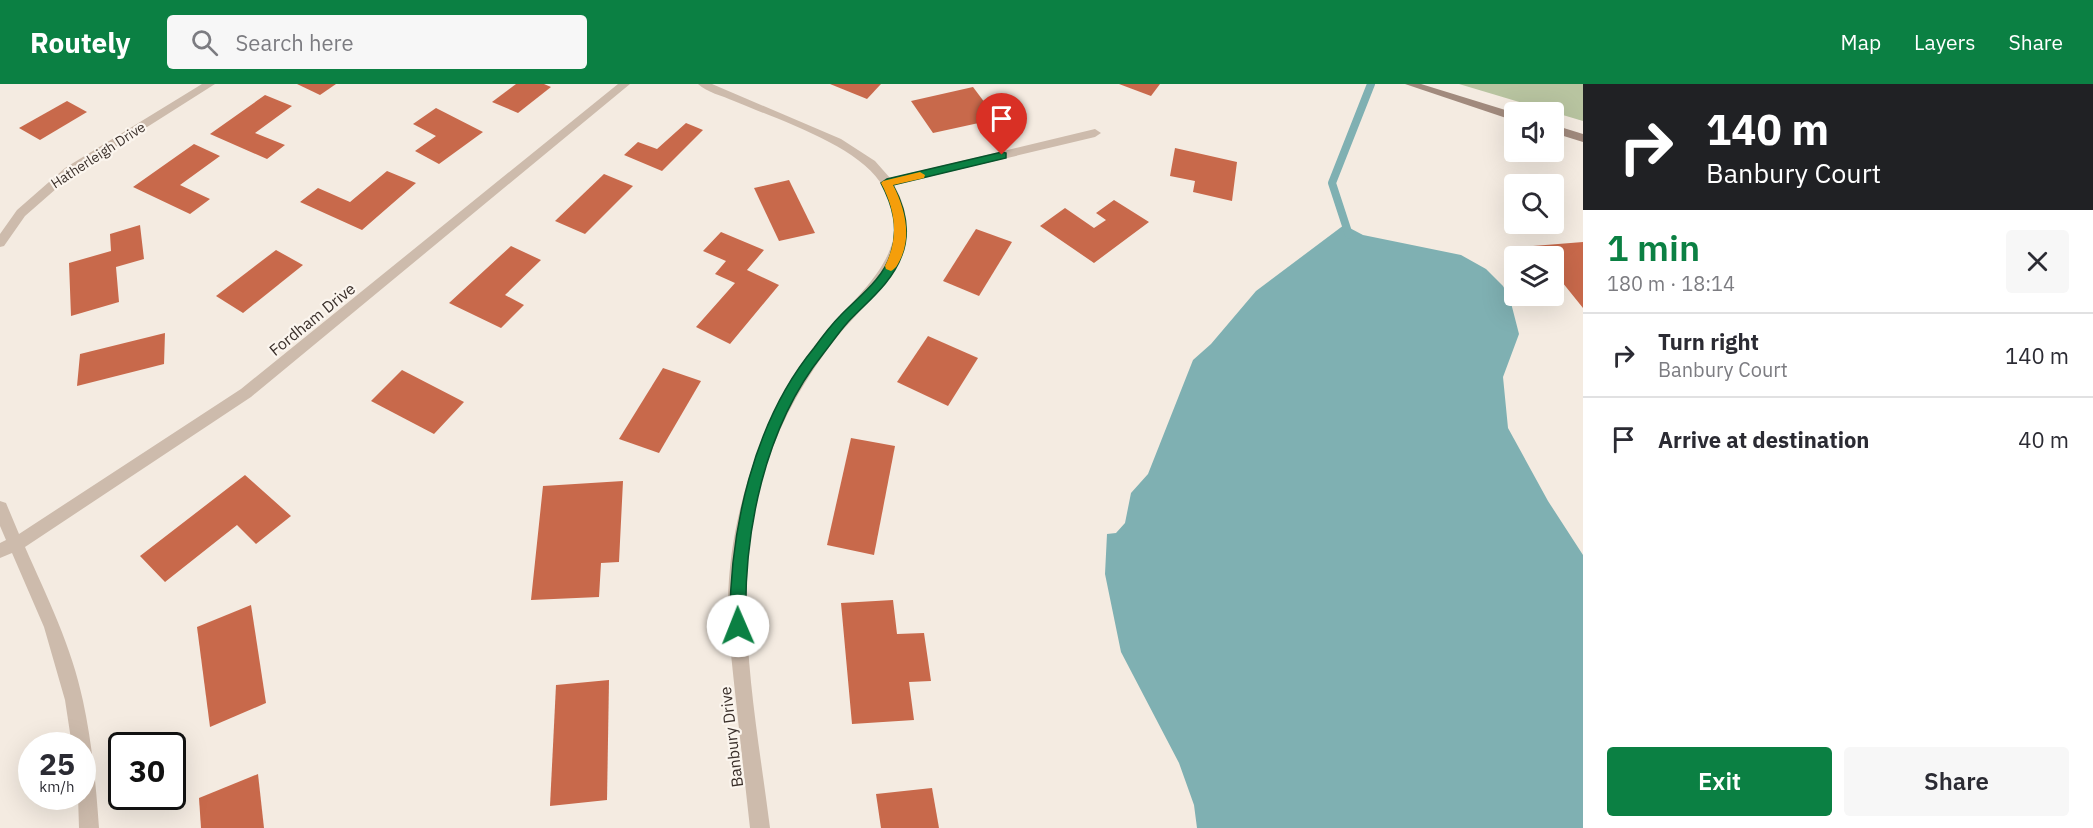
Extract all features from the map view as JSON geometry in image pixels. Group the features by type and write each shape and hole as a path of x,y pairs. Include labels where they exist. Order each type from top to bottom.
{"main road":[{"path":"1410,84 1504,114"},
{"path":"1564,132 1583,138"}],"street":[{"name":"Hatherleigh Drive","path":"0,243 21,213 69,171 210,84"},
{"name":"Fordham Drive","path":"7,548 246,393 625,84"},
{"name":"Banbury Drive","path":"703,84 849,147 870,163 887,183 896,200 900,215 901,235 897,255 887,273 843,320 814,356 789,397 760,464 745,523 737,588 738,645 760,828"},
{"path":"887,183 1095,133"},
{"path":"0,508 7,548 52,627 74,700 79,732"},
{"path":"88,810 89,828"}],"green space":[{"path":"1459,84 1583,84 1583,121 1564,115 1564,102 1519,102"}],"water":[{"path":"1344,225 1363,235 1461,255 1486,269 1503,286 1504,306 1512,306 1519,334 1503,377 1508,428 1548,501 1583,555 1583,828 1197,828 1194,805 1179,763 1121,652 1105,574 1107,534 1116,533 1125,523 1131,493 1148,474 1193,360 1211,344 1256,291"}],"building":[{"path":"297,84 336,84 320,95"},
{"path":"516,84 544,84 551,87 518,113 492,102"},
{"path":"830,84 881,84 867,99"},
{"path":"1119,84 1160,84 1151,96"},
{"path":"973,87 997,119 933,133 911,101"},
{"path":"265,95 292,106 255,133 285,145 267,159 210,134"},
{"path":"67,101 87,112 40,140 19,128"},
{"path":"436,108 483,132 439,164 415,151 436,136 413,124"},
{"path":"686,123 703,130 662,171 624,155 638,142 657,149"},
{"path":"194,144 220,156 180,185 210,199 190,214 133,187"},
{"path":"1175,148 1237,162 1232,201 1193,192 1195,181 1170,176"},
{"path":"387,171 416,183 362,230 300,202 318,188 350,202"},
{"path":"604,174 633,186 585,234 555,221"},
{"path":"789,180 815,233 779,241 754,188"},
{"path":"1114,200 1149,222 1094,263 1040,226 1065,208 1094,228 1106,220 1096,213"},
{"path":"140,225 144,259 116,267 119,302 71,316 69,263 111,251 110,234"},
{"path":"976,229 1012,242 979,296 943,281"},
{"path":"721,232 764,250 747,270 779,285 730,344 696,327 735,283 715,274 726,261 703,251"},
{"path":"1583,242 1583,308 1564,284 1564,246 1533,246"},
{"path":"511,246 541,260 505,295 524,305 501,328 449,303"},
{"path":"276,250 303,265 243,313 216,296"},
{"path":"165,333 164,364 77,386 80,354"},
{"path":"928,336 978,358 948,406 897,382"},
{"path":"663,368 701,381 659,453 619,439"},
{"path":"402,370 464,402 434,434 371,401"},
{"path":"851,438 895,446 874,555 827,545"},
{"path":"245,475 291,516 256,544 237,525 165,582 140,556"},
{"path":"623,481 619,562 601,563 599,597 531,600 543,486"},
{"path":"893,600 897,634 924,633 931,681 909,682 914,720 852,724 841,603"},
{"path":"251,605 266,703 210,727 197,627"},
{"path":"609,680 607,800 550,806 556,685"},
{"path":"258,774 264,828 201,828 199,798"},
{"path":"932,788 939,828 881,828 876,794"}],"waterway":[{"path":"1349,235 1332,183 1371,84"}],"slow traffic":[{"path":"891,266 897,255 901,235 900,215 896,200 887,183 920,175"}],"route":[{"path":"738,626 737,588 745,523 760,464 770,437 789,397 814,356 843,320 875,288 897,255 901,235 900,215 896,200 887,183 1002,155"}]}
